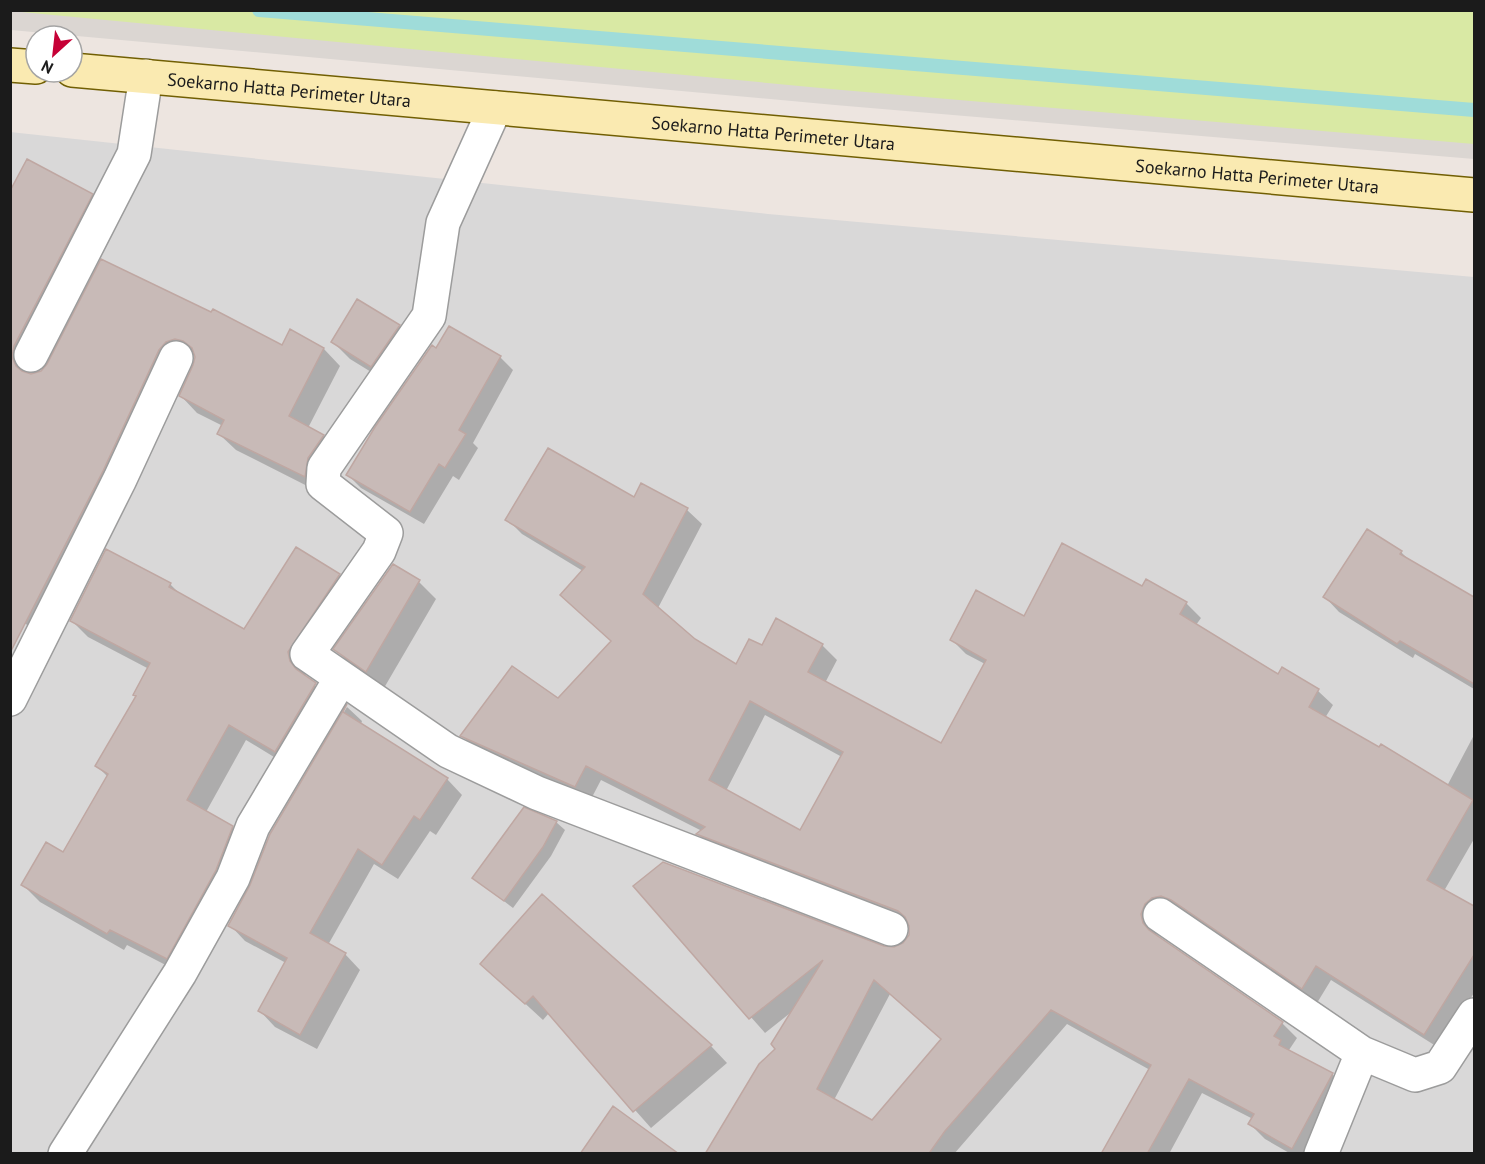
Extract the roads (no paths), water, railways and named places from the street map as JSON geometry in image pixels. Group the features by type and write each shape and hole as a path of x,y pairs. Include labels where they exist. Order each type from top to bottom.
{"main road":[{"name":"Soekarno Hatta Perimeter Utara","path":"84,71 1474,195"}],"street":[{"path":"30,355 134,154 146,76"},
{"path":"495,108 443,223 429,316 324,468 323,484 386,533 379,551 307,654 448,752 537,793 891,929"},
{"path":"10,699 120,479 176,358"},
{"path":"65,1154 180,973 233,878 253,826 341,678"},
{"path":"1160,915 1362,1053 1415,1075 1440,1067 1473,1021"},
{"path":"1321,1154 1362,1053"}],"waterway":[{"path":"259,10 1474,110"}]}
